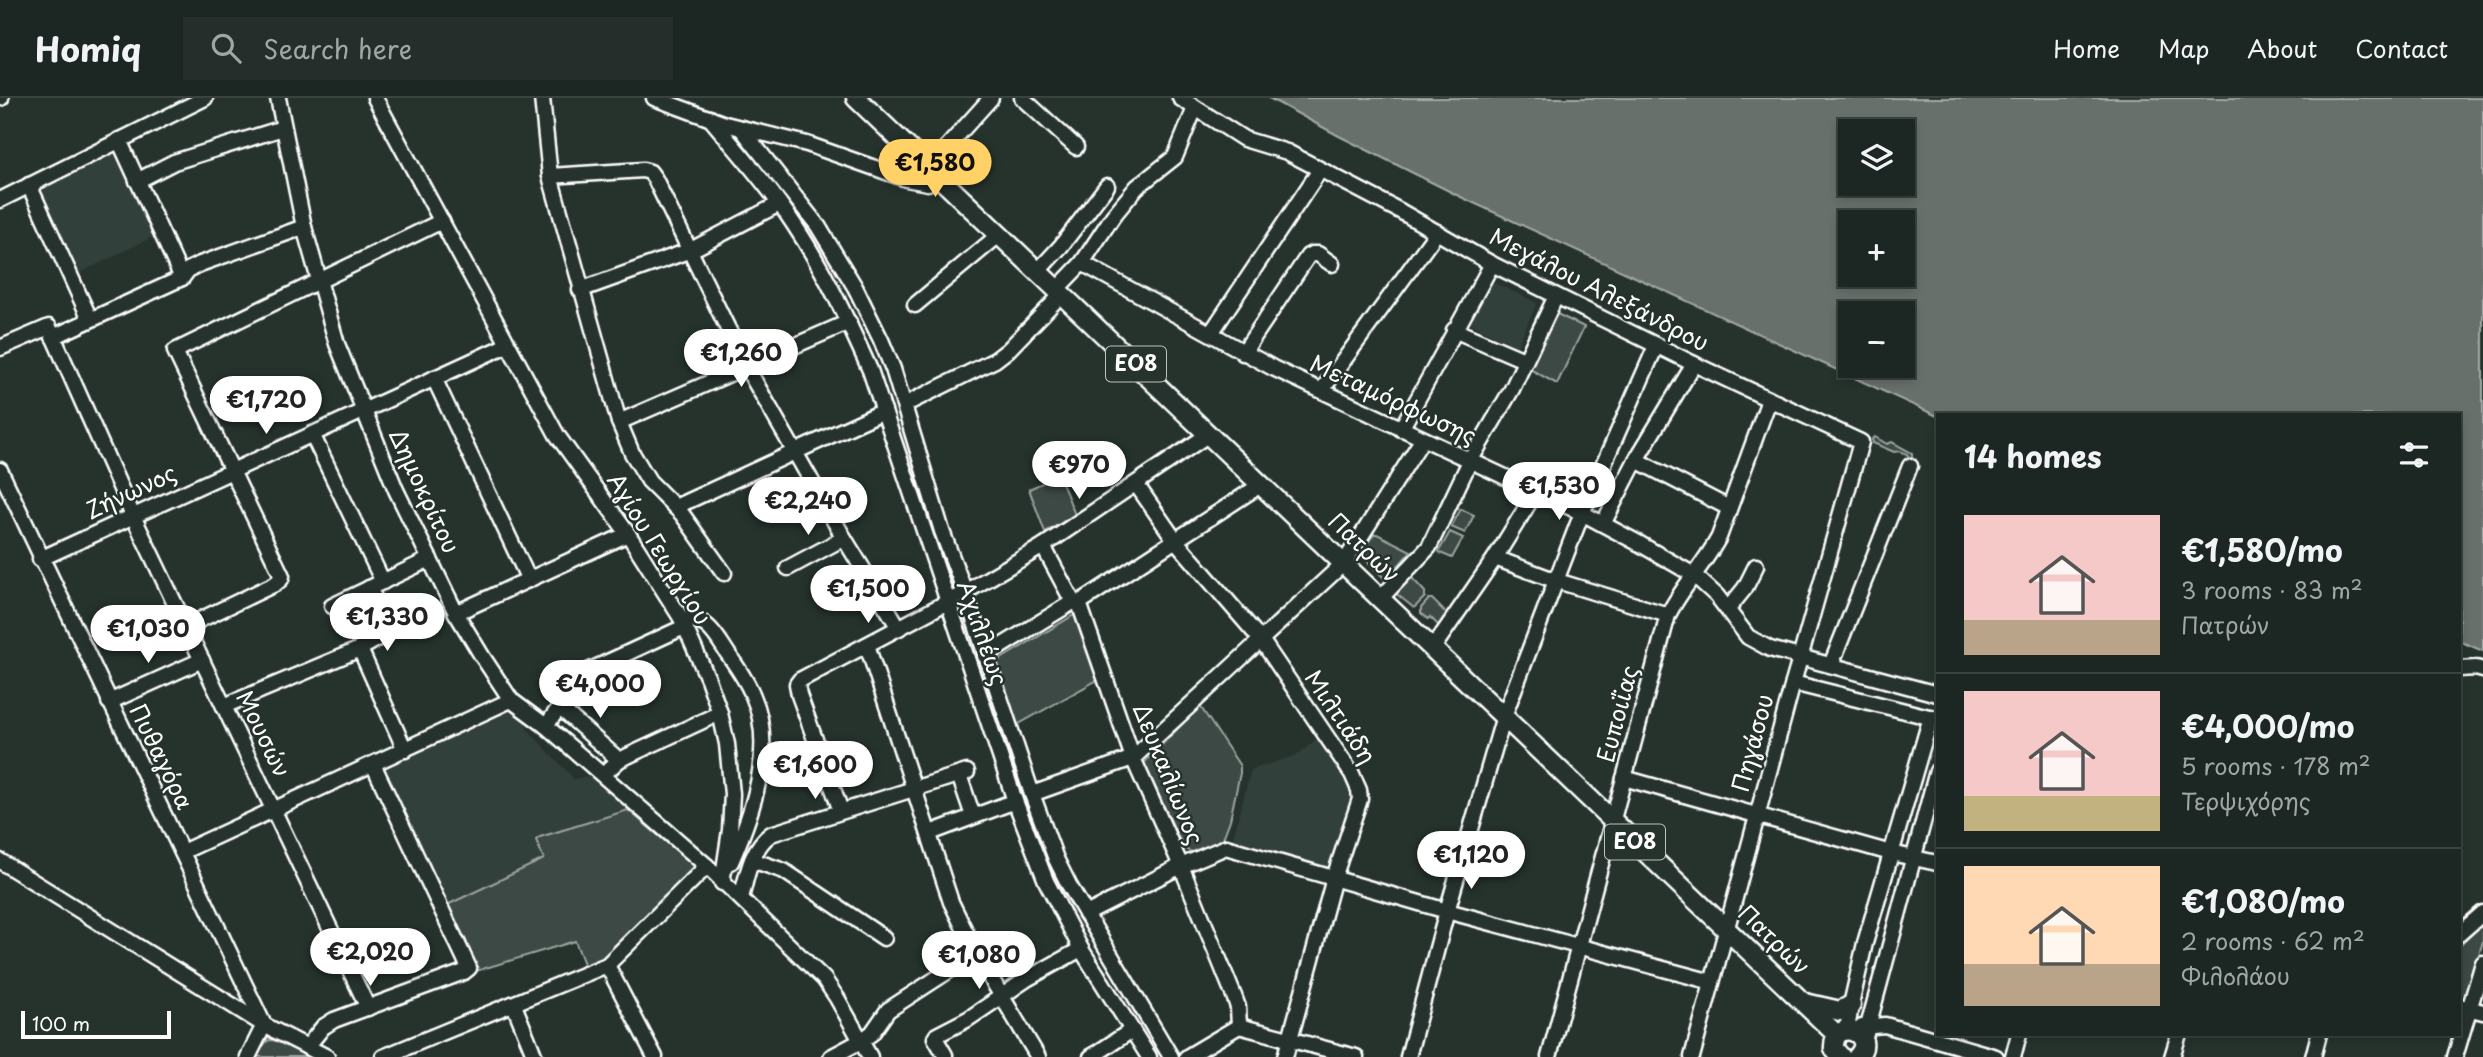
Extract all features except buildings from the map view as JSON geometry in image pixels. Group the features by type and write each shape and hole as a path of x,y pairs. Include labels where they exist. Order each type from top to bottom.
{"main road":[{"name":"Πατρών","path":"856,98 1849,1047"},
{"path":"1803,1002 1840,1011 1851,1005"}],"street":[{"path":"0,200 205,98"},
{"name":"Δημοκρίτου","path":"278,98 304,227 337,344 396,490 456,613 511,700 603,775 707,866 722,883"},
{"name":"Αγίου Γεωργίου","path":"375,98 557,435 628,534 682,622 720,713 727,744 732,794 722,883"},
{"path":"542,98 550,176 619,422 632,453 649,481 675,507 724,573"},
{"path":"654,98 741,128 807,144 918,182 928,183 931,168 991,98"},
{"name":"Αχιλλέως","path":"684,98 704,116 779,204 826,277 849,322 870,370 1015,801 1054,900 1081,949 1149,1057"},
{"path":"1022,98 1076,148"},
{"name":"Μεγάλου Αλεξάνδρου","path":"1180,98 1244,139 1278,148 1492,264 1656,346 1861,442"},
{"path":"904,405 995,360 1008,350 1060,292 1113,216 1137,187 1175,157 1195,108"},
{"path":"137,181 174,162 283,128"},
{"name":"Αχιλλέως","path":"741,128 792,190 841,261 881,340 904,405 921,467 1059,866 1171,1057"},
{"path":"119,140 181,278"},
{"path":"550,176 643,170 650,172 691,250 747,368 844,538 900,628"},
{"path":"1211,332 1320,170"},
{"path":"29,185 90,319"},
{"path":"1038,271 1061,246 1107,186"},
{"path":"580,289 691,250 779,204"},
{"path":"186,627 281,579 281,571 174,351 442,221"},
{"path":"0,348 90,319 181,278 188,270 200,264 304,227"},
{"path":"1322,390 1437,232"},
{"path":"915,305 1000,234"},
{"path":"1243,353 1308,256 1318,254 1332,264"},
{"name":"Μεταμόρφωσης","path":"1082,263 1211,332 1243,353 1422,440 1582,513 1694,575 1728,609 1742,631 1754,642 1770,649 1936,694"},
{"path":"1401,429 1492,264"},
{"path":"1381,598 1429,547 1470,461 1512,389 1556,296"},
{"path":"619,422 849,322"},
{"path":"1454,330 1524,360"},
{"name":"Μουσών","path":"51,332 133,516 368,1008"},
{"name":"Ζήνωνος","path":"40,559 507,345"},
{"path":"1408,1057 1504,716 1554,580 1656,346"},
{"path":"1603,524 1636,460 1694,364"},
{"path":"434,378 529,580"},
{"name":"Ευποιΐας","path":"1549,1057 1668,615 1679,594 1709,556 1718,537 1769,400"},
{"path":"675,507 884,411"},
{"path":"841,811 799,695 797,684 803,677 900,628 1043,546 1209,434"},
{"path":"224,706 360,649 389,630 376,585 312,435"},
{"path":"1032,794 1133,758 1262,641 1344,563 1422,440"},
{"name":"Πηγάσου","path":"1692,1057 1728,930 1756,815 1861,442"},
{"path":"1636,460 1729,508"},
{"path":"1831,665 1887,518 1910,466"},
{"name":"Πυθαγόρα","path":"0,470 40,559 264,1025"},
{"name":"Μιλτιάδη","path":"1136,484 1175,540 1262,641 1356,780 1360,799 1334,878 1286,1057"},
{"path":"985,656 1076,603 1262,484"},
{"path":"1433,648 1496,558 1535,493"},
{"path":"456,613 628,534"},
{"path":"788,568 844,538"},
{"name":"Δευκαλίωνος","path":"1043,546 1076,603 1133,758 1234,996 1239,1026"},
{"path":"1496,558 1554,580 1668,615"},
{"path":"332,606 429,559"},
{"path":"1728,609 1745,588 1756,566"},
{"path":"546,726 584,673 682,622 699,620 710,627 741,673 754,698 762,750 757,791 743,834 722,883 824,979 870,1057"},
{"path":"867,645 951,902 976,953 1038,1057"},
{"path":"360,649 405,750"},
{"path":"109,702 202,660"},
{"path":"2461,669 2483,670"},
{"path":"1793,683 1934,718 1865,943 1851,1005 1849,1047"},
{"path":"182,852 511,700"},
{"path":"559,707 619,760"},
{"path":"603,775 619,760 720,713"},
{"path":"307,1047 323,1027 334,1020 469,968 373,764"},
{"path":"741,898 752,860 763,839 771,834 963,773 973,816"},
{"path":"1849,1047 1868,1026 1936,775"},
{"path":"1624,778 1891,853 1936,863"},
{"path":"930,833 1015,801"},
{"path":"1086,914 1181,866 1226,847 1447,911 1712,982"},
{"path":"752,860 784,871 884,938"},
{"path":"0,861 264,1025 327,1057"},
{"path":"383,1057 607,965 707,866"},
{"path":"2461,931 2483,914"},
{"path":"945,1055 935,1038 937,1035 968,1019 1027,979 1081,949"},
{"path":"831,1057 861,1041 880,1023 888,1010 976,953"},
{"path":"2455,1057 2483,963"},
{"path":"607,965 655,1057"},
{"path":"514,1005 535,1057"},
{"path":"248,1057 264,1025"},
{"path":"1188,1057 1239,1026 1356,1057"},
{"path":"1849,1047 1868,1026 1885,1026 1996,1057"},
{"path":"1091,1057 1132,1030"},
{"path":"2013,1057 2018,1036"},
{"path":"2172,1057 2178,1036"},
{"path":"2313,1057 2318,1036"}],"shaded area":[{"path":"1269,98 2483,98 2483,651 2461,642 2461,413 1936,413 1936,416 1854,378 1915,378 1915,301 1838,301 1838,370 1463,198"},
{"path":"119,151 156,235 74,276 37,192"},
{"path":"1486,279 1537,303 1517,347 1464,320"},
{"path":"1555,313 1584,327 1557,384 1528,368"},
{"path":"1875,437 1887,444 1892,442 1912,453 1912,458 1900,451 1894,452 1873,443 1872,439"},
{"path":"1059,475 1075,515 1045,532 1029,489"},
{"path":"1461,509 1474,515 1465,533 1451,527"},
{"path":"1450,532 1463,538 1452,558 1439,551"},
{"path":"1374,534 1411,551 1386,580 1360,554"},
{"path":"1408,578 1412,578 1425,592 1425,597 1414,608 1394,592"},
{"path":"1429,599 1449,616 1440,627 1430,617 1428,619 1421,613 1421,608"},
{"path":"1074,615 1099,679 1017,725 996,662"},
{"path":"1200,706 1240,766 1240,773 1230,820 1222,841 1202,851 1193,852 1183,847 1144,763"},
{"path":"504,710 524,718 527,729 574,779 589,776 628,810 540,837 536,840 544,859 445,906 378,767"},
{"path":"1318,738 1348,785 1350,799 1328,873 1232,842 1251,770 1297,755"},
{"path":"628,810 697,868 606,962 586,969 575,941 476,971 466,940 445,906 544,859 536,840 540,837"},
{"path":"2483,922 2483,941 2463,1007 2461,1006 2461,945"},
{"path":"269,1040 281,1041 310,1057 253,1057"}]}
